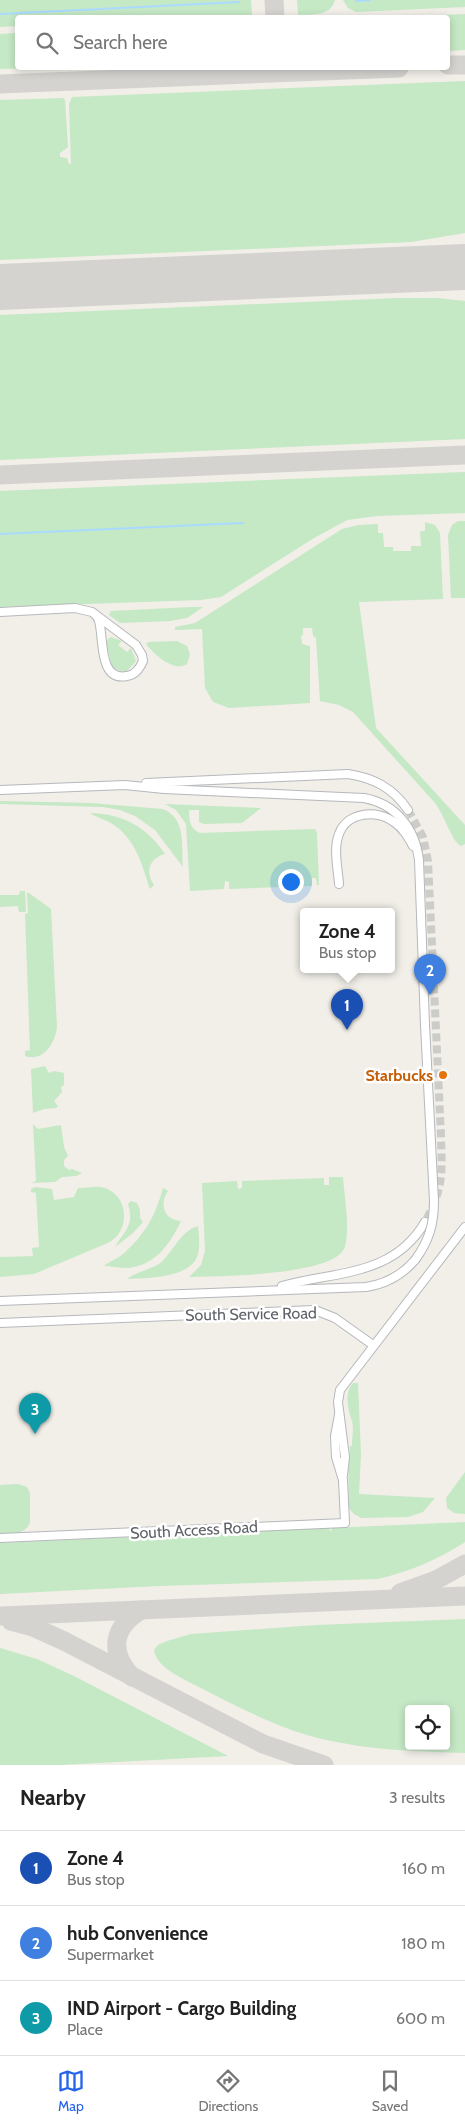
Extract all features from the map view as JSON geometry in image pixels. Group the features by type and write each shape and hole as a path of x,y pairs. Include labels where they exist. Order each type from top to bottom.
{"street":[{"path":"0,612 75,608 92,612 136,645 142,655 143,661 137,670 128,676 122,677 111,672 104,660 99,620 92,612"},
{"path":"0,790 348,774 382,784 394,793 408,810"},
{"path":"0,1301 374,1286 399,1275 415,1260 430,1234 434,1200 419,860 415,839 400,817 383,804 359,797 164,789 125,785"},
{"path":"339,884 338,837 345,824 357,816 376,814 395,822 410,840 419,860"},
{"path":"272,1289 383,1262 404,1248 425,1222"},
{"path":"373,1345 465,1227"},
{"name":"South Service Road","path":"0,1323 315,1310 336,1318 373,1345"},
{"name":"South Access Road","path":"0,1538 345,1523 342,1480 345,1457 338,1396 340,1390 373,1345"}],"green space":[{"path":"0,0 251,0 252,15 15,15 15,26 0,27"},
{"path":"297,0 335,0 333,5 325,12 298,15"},
{"path":"343,0 465,0 465,7 356,12 348,8"},
{"path":"465,14 465,50 450,51 450,15 441,15"},
{"path":"15,33 15,69 0,69 0,34"},
{"path":"465,81 465,233 411,242 0,260 0,100 63,98 65,100 68,147 60,153 60,157 67,158 69,164 71,164 69,104 72,97"},
{"path":"398,298 437,298 465,301 465,439 0,460 0,315"},
{"path":"465,472 465,513 377,516 347,520 314,538 221,597 201,600 0,607 0,491"},
{"path":"458,521 465,521 465,598 451,598 448,535 452,525"},
{"path":"425,522 435,525 440,533 443,599 359,602 376,728 465,825 465,844 461,846 454,839 435,803 353,712 339,705 320,701 316,638 313,636 312,628 303,628 303,635 301,636 302,644 310,646 310,703 229,708 213,702 205,688 202,629 175,630 175,627 195,623 342,529 359,525 378,524 378,533 383,533 384,547 393,547 393,551 411,551 411,546 421,546 420,531 425,531"},
{"path":"203,607 187,618 170,621 120,623 109,615 111,611"},
{"path":"111,637 122,641 118,645 127,652 131,648 136,661 127,671 122,672 112,667 106,641"},
{"path":"177,641 187,646 190,654 187,664 182,666 176,666 165,661 146,644 149,642"},
{"path":"0,801 91,803 163,809 176,819 179,826 183,867 155,830 135,816 120,810 103,807 0,804"},
{"path":"165,804 261,808 242,823 204,824 199,822 199,810 189,810 191,824 200,833 315,829 317,833 319,885 317,885 316,878 312,878 312,886 229,889 229,882 225,881 224,889 190,891 186,824 176,810"},
{"path":"90,813 123,819 142,829 158,845 165,854 155,859 150,866 149,871 154,885 150,889 137,854 128,838 114,825"},
{"path":"20,891 25,891 26,912 19,912 18,906 0,907 0,895 19,895"},
{"path":"27,893 51,909 57,1027 54,1040 47,1050 43,1054 31,1057 25,1056 25,1051 30,1050 25,914 28,913"},
{"path":"45,1066 49,1073 54,1071 64,1073 64,1085 61,1087 62,1092 54,1101 58,1106 56,1108 44,1109 33,1113 31,1069"},
{"path":"33,1124 38,1129 61,1125 64,1147 68,1156 64,1160 64,1166 69,1170 72,1169 82,1173 76,1176 62,1177 55,1182 31,1183 36,1181"},
{"path":"329,1177 343,1177 346,1214 346,1242 344,1249 335,1258 318,1265 272,1273 189,1277 201,1265 205,1251 202,1183 237,1181 238,1189 242,1188 242,1181 324,1178 324,1185 329,1185"},
{"path":"35,1187 52,1189 54,1200 74,1197 78,1188 105,1188 119,1198 124,1214 124,1222 117,1236 110,1242 34,1274 0,1277 0,1257 33,1256 32,1248 39,1247 36,1193 31,1192 31,1189"},
{"path":"163,1188 168,1191 164,1201 167,1214 175,1220 181,1221 172,1238 160,1252 146,1263 127,1268 104,1266 123,1254 137,1240 153,1216"},
{"path":"131,1201 137,1203 140,1210 140,1218 143,1222 133,1233 115,1247 128,1228 130,1212 128,1204"},
{"path":"198,1226 198,1254 194,1262 187,1268 168,1275 127,1279 159,1264 181,1237"},
{"path":"353,1383 358,1383 361,1455 359,1494 435,1498 423,1512 408,1517 361,1518 349,1508 348,1456 350,1456 350,1446 352,1446 353,1427 348,1406 348,1391"},
{"path":"465,1472 465,1514 454,1513 447,1508 446,1498"},
{"path":"18,1484 27,1487 30,1493 30,1523 21,1532 0,1535 0,1485"},
{"path":"465,1522 465,1542 422,1565 377,1579 159,1586 0,1594 0,1543 329,1528 331,1532 332,1528"},
{"path":"465,1619 465,1753 405,1750 346,1744 293,1731 252,1714 180,1677 160,1662 154,1650 158,1645 191,1634 316,1625"},
{"path":"0,1648 37,1659 74,1676 228,1756 61,1765 0,1765"}],"waterway":[{"path":"356,1 370,0"},
{"path":"0,14 239,2"},
{"path":"0,534 243,523"}],"taxiway":[{"path":"274,0 275,15"},
{"path":"450,65 465,65"},
{"path":"0,84 349,70"},
{"path":"291,275 406,268 465,259"},
{"path":"429,272 465,276"},
{"path":"0,475 465,455"},
{"path":"400,1593 436,1580 465,1564"},
{"path":"0,1616 465,1596"},
{"path":"132,1677 120,1659 117,1641 124,1625 141,1610"},
{"path":"11,1621 33,1627 64,1641 263,1744 324,1765"}],"runway":[{"path":"0,287 465,267"}],"tunnel":[{"path":"408,810 423,837 428,861 441,1136 442,1161 439,1189 425,1222"}],"place":[{"name":"hub Convenience","path":"430,995"},
{"name":"Zone 4","path":"347,1030"},
{"name":"Starbucks","path":"443,1075"},
{"name":"IND Airport - Cargo Building","path":"35,1434"}]}
